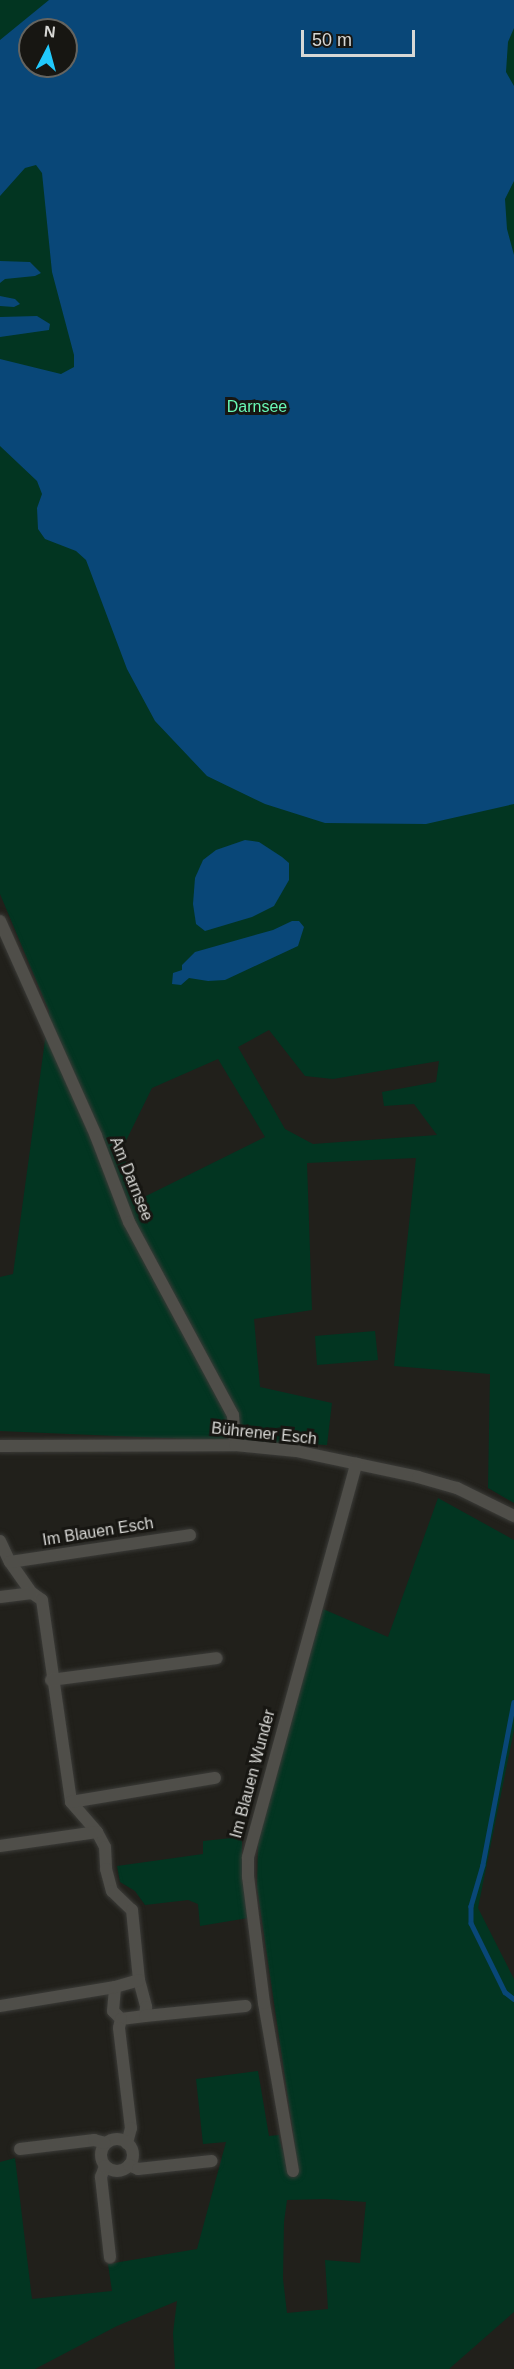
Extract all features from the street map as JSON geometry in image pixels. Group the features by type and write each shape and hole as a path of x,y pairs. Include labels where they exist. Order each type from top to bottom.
{"street":[{"name":"Am Darnsee","path":"0,921 96,1136 129,1222 233,1415 235,1445"},
{"name":"Bührener Esch","path":"0,1446 235,1445 296,1451 457,1488 514,1516"},
{"name":"Im Blauen Wunder","path":"293,2170 264,2003 248,1877 248,1857 356,1464"},
{"name":"Im Blauen Esch","path":"10,1562 190,1535"},
{"path":"0,1541 10,1562 32,1593 42,1600 51,1680 71,1802 97,1832 105,1847 106,1869 112,1891 132,1910 145,2016"},
{"path":"0,1597 32,1593"},
{"path":"51,1680 217,1658"},
{"path":"71,1802 215,1778"},
{"path":"0,1846 97,1832"},
{"path":"0,2006 115,1987 139,1980"},
{"path":"115,1987 112,2010 121,2019"},
{"path":"121,2019 246,2006"},
{"path":"121,2019 119,2028 131,2128 127,2143"},
{"path":"20,2148 94,2140 105,2143 115,2139 127,2143 133,2154 129,2165"},
{"path":"105,2143 101,2153 105,2166 101,2177 110,2257"},
{"path":"105,2166 117,2170 129,2165 138,2169 212,2161"}],"green space":[{"name":"Darnsee","path":"0,0 514,0 514,1503 488,1488 490,1374 394,1366 416,1158 307,1163 312,1310 254,1319 260,1387 332,1403 327,1445 0,1431 0,1277 13,1274 49,1011 0,894","holes":["269,1030 305,1076 333,1079 439,1061 436,1082 382,1092 384,1106 414,1104 437,1135 313,1144 285,1129 238,1047","218,1059 265,1137 142,1198 121,1151 152,1088"]},
{"path":"375,1331 378,1360 317,1365 315,1336"},
{"path":"438,1498 514,1540 514,1730 478,1908 514,1979 514,2312 449,2369 175,2369 173,2333 177,2301 117,2326 35,2369 0,2369 0,2162 15,2158 32,2299 112,2291 108,2264 197,2249 226,2142 203,2144 196,2079 258,2071 269,2136 279,2135 282,2149 295,2146 257,1887 261,1824 323,1609 388,1637","holes":["326,2199 366,2202 360,2263 325,2260 328,2309 287,2313 283,2279 284,2222 287,2200"]},
{"path":"242,1837 242,1865 248,1918 200,1926 198,1904 188,1900 145,1905 135,1891 120,1882 117,1866 203,1854 203,1841"}],"water":[{"name":"Darnsee","path":"49,0 514,0 514,28 508,42 506,72 514,86 514,181 505,199 507,229 514,255 514,804 426,824 325,823 265,804 207,776 155,721 127,669 86,560 76,551 45,539 38,529 37,508 42,494 37,481 0,446 0,359 61,374 74,367 74,355 52,272 42,173 36,165 25,168 0,196 0,40 18,25 18,78 78,78 78,18 27,18"},
{"path":"0,261 30,262 41,273 35,276 5,279 0,283"},
{"path":"0,296 15,299 20,304 14,307 0,306"},
{"path":"37,316 50,324 49,330 0,337 0,317"},
{"path":"245,840 259,842 289,863 289,880 274,906 252,917 205,931 196,924 193,904 195,878 203,860 216,850"},
{"path":"292,921 299,921 304,927 298,946 225,980 208,981 189,978 181,985 172,984 173,973 182,970 182,965 195,952 273,930"}],"waterway":[{"path":"514,1702 483,1865 471,1906 471,1923 505,1992 514,1999"}]}
